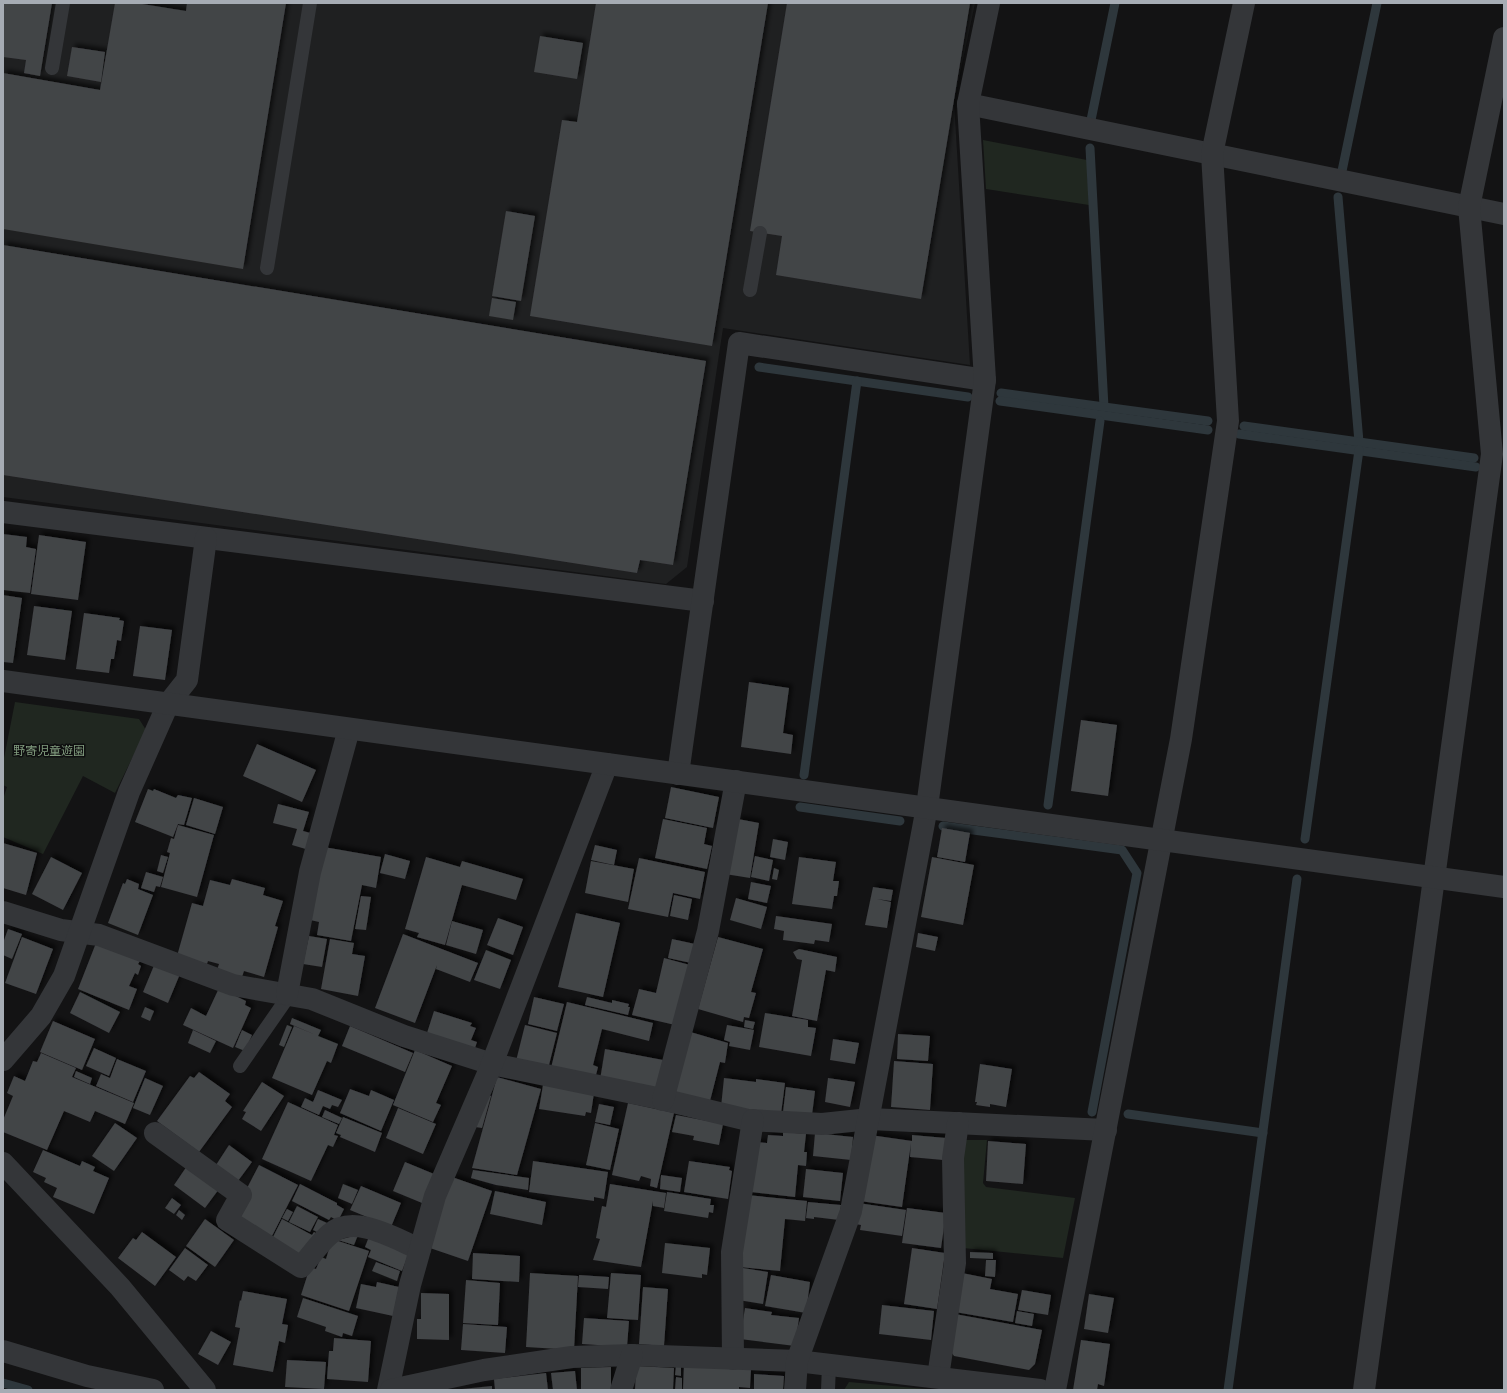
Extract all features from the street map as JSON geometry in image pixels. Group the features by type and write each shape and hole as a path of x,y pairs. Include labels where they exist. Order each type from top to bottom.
{"street":[{"path":"795,1390 797,1361 851,1211 870,1120 927,807 985,380 968,104 989,3"},
{"path":"1055,1390 1163,840 1181,739 1228,421 1212,154 1244,3"},
{"path":"1364,1390 1492,454 1469,207 1504,38"},
{"path":"968,104 1504,214"},
{"path":"678,774 739,343 985,380"},
{"path":"3,512 702,601"},
{"path":"3,1060 41,1016 64,976 129,792 168,704 187,680 206,538"},
{"path":"3,681 1504,887"},
{"path":"289,994 310,872 349,729"},
{"path":"607,764 492,1064 434,1196 410,1285 390,1390 426,1386 484,1370 572,1357 632,1355 797,1361 1040,1390"},
{"path":"663,1100 708,931 736,781"},
{"path":"3,912 61,930 99,935 233,985 289,994 312,1000 404,1036 492,1064 753,1120 822,1124 870,1120 1106,1130"},
{"path":"733,1359 732,1252 753,1120"},
{"path":"938,1377 955,1263 953,1158 958,1123"},
{"path":"155,1133 241,1195 227,1220 301,1267 331,1233 346,1226 362,1226 420,1249"},
{"path":"3,1163 120,1287 205,1390"},
{"path":"3,1352 87,1376 153,1390"},
{"path":"621,1390 632,1355"}],"lane":[{"path":"52,68 63,3"},
{"path":"267,268 310,3"},
{"path":"750,290 760,233"},
{"path":"240,1066 289,994"},
{"path":"828,1390 829,1365"}],"shaded area":[{"path":"3,3 975,3 954,102 970,365 723,328 687,567 666,584 3,497"}],"green space":[{"path":"983,140 1087,160 1089,205 986,189"},
{"name":"野寄児童遊園","path":"15,702 139,719 146,730 115,793 83,776 43,854 3,837 3,799 7,787 3,785 3,763"},
{"path":"966,1140 987,1140 983,1183 986,1187 1075,1198 1063,1258 963,1248 960,1178"},
{"path":"849,1382 937,1390 844,1390"}],"building":[{"path":"3,3 52,3 40,76 24,73 26,60 3,57"},
{"path":"115,3 136,3 186,11 187,3 286,3 243,269 3,229 3,73 100,90"},
{"path":"596,3 768,3 712,346 530,316 562,120 577,122"},
{"path":"787,3 970,3 921,299 776,275 782,236 750,231"},
{"path":"540,36 583,43 577,79 534,72"},
{"path":"72,47 105,52 101,82 67,76"},
{"path":"506,211 535,216 521,301 492,296"},
{"path":"3,245 706,361 673,565 640,560 637,573 3,475"},
{"path":"492,298 516,302 513,320 489,316"},
{"path":"3,534 27,537 26,547 36,549 30,593 3,590"},
{"path":"39,535 86,542 78,600 31,594"},
{"path":"3,595 22,598 13,663 3,662"},
{"path":"34,606 72,611 65,660 27,655"},
{"path":"84,613 120,618 119,620 124,621 121,641 117,640 114,659 111,659 109,673 76,669"},
{"path":"140,626 172,630 165,680 133,676"},
{"path":"749,682 789,688 783,733 793,735 791,754 741,747"},
{"path":"1081,720 1117,725 1108,796 1071,791"},
{"path":"257,744 316,770 302,802 243,776"},
{"path":"671,787 719,797 713,828 665,818"},
{"path":"148,789 153,791 154,789 176,798 178,795 192,798 184,825 178,824 173,837 135,822"},
{"path":"194,798 223,807 215,834 186,825"},
{"path":"278,804 309,812 303,831 314,834 309,850 292,845 297,829 273,823"},
{"path":"663,819 707,828 704,844 712,846 707,869 655,858"},
{"path":"738,819 759,823 750,878 725,874"},
{"path":"178,825 214,835 197,897 161,887 170,853 167,852 171,838 174,839"},
{"path":"942,828 970,833 965,862 937,857"},
{"path":"773,839 788,842 785,860 770,857"},
{"path":"3,843 37,853 26,895 3,888"},
{"path":"595,845 617,850 614,865 591,860"},
{"path":"324,847 381,857 376,888 362,885 351,941 317,935 319,922 310,920"},
{"path":"385,854 410,861 405,879 380,873"},
{"path":"161,855 168,857 163,873 157,871"},
{"path":"755,856 773,860 769,881 751,877"},
{"path":"51,857 82,873 63,910 32,894"},
{"path":"426,857 460,867 462,861 523,879 516,900 462,885 445,945 417,937 419,933 405,929"},
{"path":"799,857 836,862 833,881 839,881 837,896 834,896 832,909 792,904"},
{"path":"932,857 974,865 963,925 921,917"},
{"path":"639,858 705,872 700,899 673,893 668,917 628,909"},
{"path":"591,861 634,869 628,902 585,893"},
{"path":"774,868 779,870 777,880 772,879"},
{"path":"146,872 163,877 160,887 156,886 154,892 141,888"},
{"path":"127,879 139,884 138,889 153,895 138,935 108,923 123,883 125,884"},
{"path":"232,879 265,888 263,895 283,901 275,926 278,927 264,977 244,971 242,977 217,970 219,964 208,961 207,964 177,956 192,903 203,906 210,880 230,885"},
{"path":"751,882 771,886 767,903 748,899"},
{"path":"873,887 893,890 891,901 877,899 891,902 887,928 865,925"},
{"path":"674,895 692,899 688,920 670,916"},
{"path":"361,896 371,897 366,930 355,929"},
{"path":"736,898 767,907 761,929 730,920"},
{"path":"576,913 620,923 603,997 558,987"},
{"path":"776,916 832,924 829,942 815,940 814,944 783,940 784,931 774,929"},
{"path":"498,918 523,927 513,955 487,945"},
{"path":"452,921 483,930 476,954 446,945"},
{"path":"8,929 22,934 12,959 3,955 3,943"},
{"path":"918,933 938,937 935,951 916,947"},
{"path":"403,934 478,963 470,982 436,969 437,965 415,1023 375,1008"},
{"path":"309,936 327,939 322,967 303,964"},
{"path":"22,937 53,949 36,994 5,983"},
{"path":"718,937 763,949 751,992 756,993 749,1018 744,1017 743,1022 698,1009"},
{"path":"330,939 354,943 352,954 365,956 358,996 321,989"},
{"path":"672,939 695,944 691,963 668,958"},
{"path":"96,943 140,961 138,964 141,966 138,975 135,973 129,986 137,989 129,1010 78,989"},
{"path":"799,949 837,957 835,972 826,970 817,1021 792,1016 802,960 797,959 793,952"},
{"path":"486,950 511,960 500,989 474,980"},
{"path":"664,958 690,965 675,1025 632,1015 639,989 656,993"},
{"path":"155,963 180,974 168,1003 143,992"},
{"path":"219,988 246,1001 245,1005 251,1008 233,1048 183,1025 191,1008 206,1016"},
{"path":"80,992 120,1012 109,1033 70,1013"},
{"path":"534,997 564,1004 557,1031 528,1024"},
{"path":"587,997 612,1003 612,1000 629,1004 628,1007 630,1007 628,1015 585,1005"},
{"path":"567,1002 653,1023 649,1041 602,1029 593,1065 598,1067 595,1079 551,1068"},
{"path":"145,1007 154,1011 150,1021 141,1017"},
{"path":"434,1011 472,1023 470,1026 476,1028 471,1040 477,1042 474,1051 426,1036"},
{"path":"765,1013 808,1020 808,1027 816,1028 811,1056 759,1047"},
{"path":"292,1018 321,1030 318,1036 338,1044 331,1063 327,1061 312,1095 272,1078 294,1026 316,1035 290,1024"},
{"path":"745,1020 755,1022 753,1029 744,1027"},
{"path":"53,1021 95,1039 82,1070 40,1052"},
{"path":"287,1025 292,1027 284,1047 279,1045"},
{"path":"525,1025 557,1033 548,1069 516,1061"},
{"path":"727,1025 754,1030 750,1050 729,1046 730,1042 724,1040"},
{"path":"350,1026 413,1053 405,1072 342,1046"},
{"path":"193,1030 216,1041 210,1053 188,1043"},
{"path":"242,1030 252,1035 245,1051 235,1047"},
{"path":"687,1031 728,1043 725,1063 720,1062 710,1101 671,1091"},
{"path":"898,1034 930,1036 928,1061 897,1059"},
{"path":"833,1039 859,1043 855,1064 830,1060"},
{"path":"94,1048 116,1058 109,1076 86,1066"},
{"path":"605,1049 663,1060 657,1091 600,1080"},
{"path":"415,1050 452,1066 436,1103 441,1105 433,1122 393,1105"},
{"path":"41,1053 76,1068 72,1077 134,1103 125,1124 95,1111 90,1122 64,1111 47,1150 3,1132 3,1120 13,1096 7,1093 14,1076 25,1081 33,1061 37,1062"},
{"path":"117,1059 146,1071 133,1102 96,1086 101,1074 110,1078"},
{"path":"894,1061 933,1064 930,1110 891,1107"},
{"path":"980,1064 1012,1069 1006,1107 990,1104 990,1107 976,1105 977,1102 975,1102"},
{"path":"76,1071 92,1078 90,1084 74,1077"},
{"path":"199,1072 230,1094 225,1101 232,1107 199,1152 157,1121 190,1076 194,1078"},
{"path":"497,1077 541,1089 517,1175 472,1168"},
{"path":"145,1078 163,1086 150,1115 133,1108"},
{"path":"724,1078 756,1082 756,1079 785,1083 781,1114 721,1107"},
{"path":"828,1078 855,1082 850,1107 825,1102"},
{"path":"262,1082 284,1096 261,1131 242,1119 246,1112 243,1111"},
{"path":"543,1085 594,1093 591,1113 586,1112 585,1116 539,1109"},
{"path":"786,1087 815,1091 812,1115 783,1112"},
{"path":"350,1089 369,1096 371,1090 394,1100 381,1131 340,1113"},
{"path":"318,1090 342,1100 338,1107 332,1105 330,1109 323,1106 319,1115 301,1107 305,1098 313,1102"},
{"path":"487,1095 491,1096 482,1128 475,1127"},
{"path":"288,1102 338,1125 334,1135 338,1136 333,1147 328,1145 311,1181 262,1159"},
{"path":"628,1103 674,1113 657,1188 650,1186 651,1179 641,1176 639,1181 612,1175"},
{"path":"599,1104 614,1107 610,1125 595,1122"},
{"path":"398,1108 436,1124 423,1154 386,1138"},
{"path":"325,1110 342,1118 339,1124 322,1117"},
{"path":"676,1115 723,1124 719,1145 693,1140 694,1136 672,1132"},
{"path":"343,1117 382,1133 375,1152 340,1137 341,1135 336,1133"},
{"path":"115,1123 137,1138 114,1171 92,1156"},
{"path":"595,1123 619,1129 610,1170 586,1165"},
{"path":"783,1132 806,1134 804,1152 807,1152 806,1166 798,1165 795,1197 751,1192 756,1142 767,1143 768,1135 783,1136"},
{"path":"815,1133 853,1137 851,1160 813,1156"},
{"path":"870,1135 912,1141 912,1135 946,1138 943,1160 910,1157 911,1143 902,1207 860,1201"},
{"path":"988,1141 1026,1144 1023,1184 986,1181"},
{"path":"229,1145 252,1162 238,1181 216,1165"},
{"path":"43,1150 80,1166 82,1161 95,1167 93,1171 109,1178 94,1214 53,1197 57,1188 44,1182 46,1178 33,1172"},
{"path":"533,1161 608,1172 604,1199 594,1197 594,1201 529,1192"},
{"path":"689,1161 730,1167 729,1170 732,1171 728,1199 684,1192"},
{"path":"405,1162 434,1174 422,1203 393,1191"},
{"path":"259,1165 298,1185 271,1238 235,1219 246,1190"},
{"path":"187,1166 219,1189 205,1208 174,1185"},
{"path":"806,1169 843,1173 840,1201 803,1197"},
{"path":"473,1170 529,1178 528,1190 496,1185 471,1178"},
{"path":"661,1175 682,1178 680,1192 660,1189"},
{"path":"452,1177 492,1191 468,1261 427,1247"},
{"path":"300,1184 337,1203 337,1205 344,1209 338,1221 331,1217 329,1220 292,1201"},
{"path":"343,1184 358,1190 352,1204 338,1198"},
{"path":"610,1184 666,1193 664,1208 653,1206 653,1201 641,1267 593,1260 600,1239 596,1238 602,1206 606,1207"},
{"path":"361,1186 401,1203 391,1227 350,1210"},
{"path":"495,1191 546,1202 542,1225 490,1214"},
{"path":"667,1192 711,1199 710,1205 714,1205 713,1213 709,1212 708,1218 664,1211"},
{"path":"747,1195 807,1201 805,1221 785,1219 780,1271 739,1267"},
{"path":"172,1198 181,1205 174,1214 165,1208"},
{"path":"808,1202 841,1205 839,1220 814,1217 814,1219 806,1218"},
{"path":"858,1203 906,1210 902,1236 860,1230 861,1225 855,1224"},
{"path":"297,1206 318,1217 310,1232 289,1222"},
{"path":"907,1208 946,1213 941,1248 902,1243"},
{"path":"287,1209 293,1212 288,1221 282,1218"},
{"path":"179,1210 185,1215 182,1220 176,1215"},
{"path":"205,1219 234,1240 215,1267 186,1246"},
{"path":"282,1219 312,1235 314,1232 319,1235 303,1257 271,1241"},
{"path":"318,1219 327,1223 321,1234 313,1230"},
{"path":"142,1232 176,1257 155,1286 118,1258 133,1238 136,1240"},
{"path":"370,1234 410,1250 402,1271 368,1257 371,1250 365,1247"},
{"path":"358,1235 354,1245 338,1240"},
{"path":"332,1239 369,1251 349,1311 301,1295 310,1267 316,1269 321,1257 326,1259"},
{"path":"665,1243 710,1248 707,1275 702,1274 702,1278 662,1273"},
{"path":"185,1248 208,1265 196,1281 188,1276 184,1281 169,1270"},
{"path":"912,1248 945,1253 937,1309 904,1304"},
{"path":"970,1252 993,1253 993,1259 970,1258"},
{"path":"473,1253 520,1256 519,1282 472,1279"},
{"path":"986,1260 996,1260 995,1277 985,1276"},
{"path":"376,1262 400,1271 397,1281 372,1271"},
{"path":"743,1268 768,1272 763,1304 738,1300"},
{"path":"530,1273 578,1276 574,1350 526,1347"},
{"path":"611,1273 641,1275 638,1320 607,1318"},
{"path":"962,1273 992,1279 990,1289 1018,1294 1013,1322 955,1312"},
{"path":"579,1275 609,1277 608,1289 578,1287"},
{"path":"771,1275 810,1282 806,1313 765,1306"},
{"path":"466,1280 500,1283 498,1325 463,1323"},
{"path":"377,1282 399,1287 393,1316 356,1308 361,1284 376,1287"},
{"path":"643,1287 668,1289 664,1346 639,1344"},
{"path":"1022,1290 1051,1295 1048,1315 1018,1310"},
{"path":"243,1291 287,1299 282,1324 288,1325 285,1343 279,1341 273,1372 233,1365 240,1328 235,1327"},
{"path":"421,1293 449,1294 449,1340 417,1339 417,1319 421,1319"},
{"path":"1089,1294 1114,1298 1108,1333 1084,1329"},
{"path":"303,1298 358,1316 352,1336 343,1333 342,1337 325,1331 326,1327 297,1317"},
{"path":"882,1305 934,1311 931,1340 879,1334"},
{"path":"745,1308 772,1312 771,1315 799,1318 795,1346 740,1339"},
{"path":"1017,1311 1034,1314 1032,1326 1015,1323"},
{"path":"955,1314 1042,1330 1035,1364 1029,1370 954,1356 949,1349"},
{"path":"584,1318 629,1321 627,1347 582,1344"},
{"path":"463,1324 507,1327 505,1353 461,1350"},
{"path":"211,1331 231,1342 218,1365 198,1354"},
{"path":"334,1338 371,1341 368,1382 327,1379 329,1351 333,1351"},
{"path":"1081,1340 1110,1344 1104,1386 1098,1384 1097,1390 1073,1390"},
{"path":"287,1360 326,1362 324,1389 285,1387"},
{"path":"684,1365 751,1369 750,1388 739,1387 739,1390 683,1389"},
{"path":"636,1366 674,1368 673,1390 635,1390"},
{"path":"676,1366 681,1367 681,1376 675,1375"},
{"path":"611,1367 611,1390 581,1390 581,1368"},
{"path":"575,1371 577,1390 553,1390 551,1373"},
{"path":"546,1373 548,1390 495,1390 494,1379"},
{"path":"754,1374 784,1376 783,1390 754,1390"},
{"path":"676,1377 682,1378 682,1390 675,1390"},
{"path":"492,1386 492,1390 462,1390 462,1389"}],"waterway":[{"path":"1091,120 1115,3"},
{"path":"1342,171 1377,3"},
{"path":"1090,148 1104,407"},
{"path":"1338,197 1359,442"},
{"path":"759,367 968,397"},
{"path":"804,775 857,381"},
{"path":"1001,393 1208,421"},
{"path":"1000,401 1208,430"},
{"path":"1048,805 1100,421"},
{"path":"1244,426 1474,458"},
{"path":"1239,434 1476,467"},
{"path":"1305,839 1359,450"},
{"path":"800,807 900,821"},
{"path":"943,826 1122,850 1137,873 1092,1112"},
{"path":"1228,1390 1297,879"},
{"path":"1128,1114 1263,1133"},
{"path":"3,1383 28,1390"}]}
